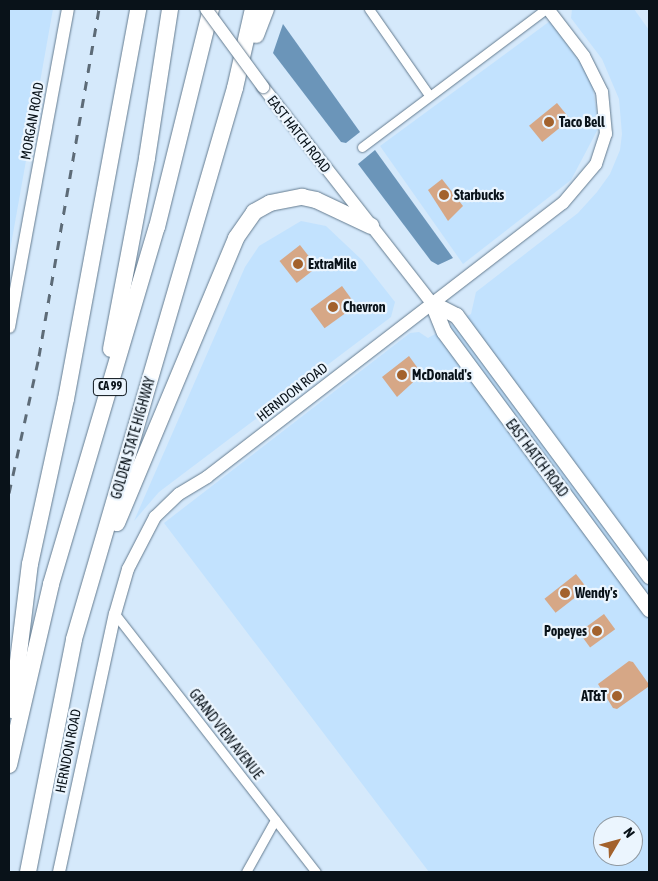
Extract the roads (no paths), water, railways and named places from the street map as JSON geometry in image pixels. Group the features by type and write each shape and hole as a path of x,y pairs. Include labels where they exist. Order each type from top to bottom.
{"highway":[{"path":"9,740 30,564 66,399 138,9"},
{"path":"90,452 127,266 170,9"},
{"name":"CA 99","path":"9,765 51,584 157,227 211,9"},
{"name":"GOLDEN STATE HIGHWAY","path":"28,872 74,639 235,88 253,9"},
{"path":"235,88 266,9"},
{"path":"94,571 131,494 236,238 254,212 270,203 302,197 316,200 371,226"}],"main road":[{"name":"EAST HATCH ROAD","path":"432,303 456,315 649,576"},
{"name":"EAST HATCH ROAD","path":"432,303 444,332 649,609"}],"street":[{"name":"MORGAN ROAD","path":"9,327 68,9"},
{"name":"EAST HATCH ROAD","path":"206,9 263,87 432,303"},
{"path":"369,9 429,95"},
{"name":"HERNDON ROAD","path":"59,872 115,614 137,549 154,518 167,504 195,482 207,477 563,203 588,178 602,150 607,120 602,92 584,56 547,9 429,95 362,147"},
{"name":"GRAND VIEW AVENUE","path":"115,614 316,872"},
{"path":"246,872 275,820"}],"railway":[{"path":"9,493 39,356 99,9"}],"place":[{"name":"Taco Bell","path":"549,122"},
{"name":"Starbucks","path":"444,195"},
{"name":"ExtraMile","path":"298,264"},
{"name":"Chevron","path":"333,307"},
{"name":"McDonald's","path":"402,375"},
{"name":"Wendy's","path":"565,593"},
{"name":"Popeyes","path":"597,631"},
{"name":"AT&T","path":"617,696"}]}
